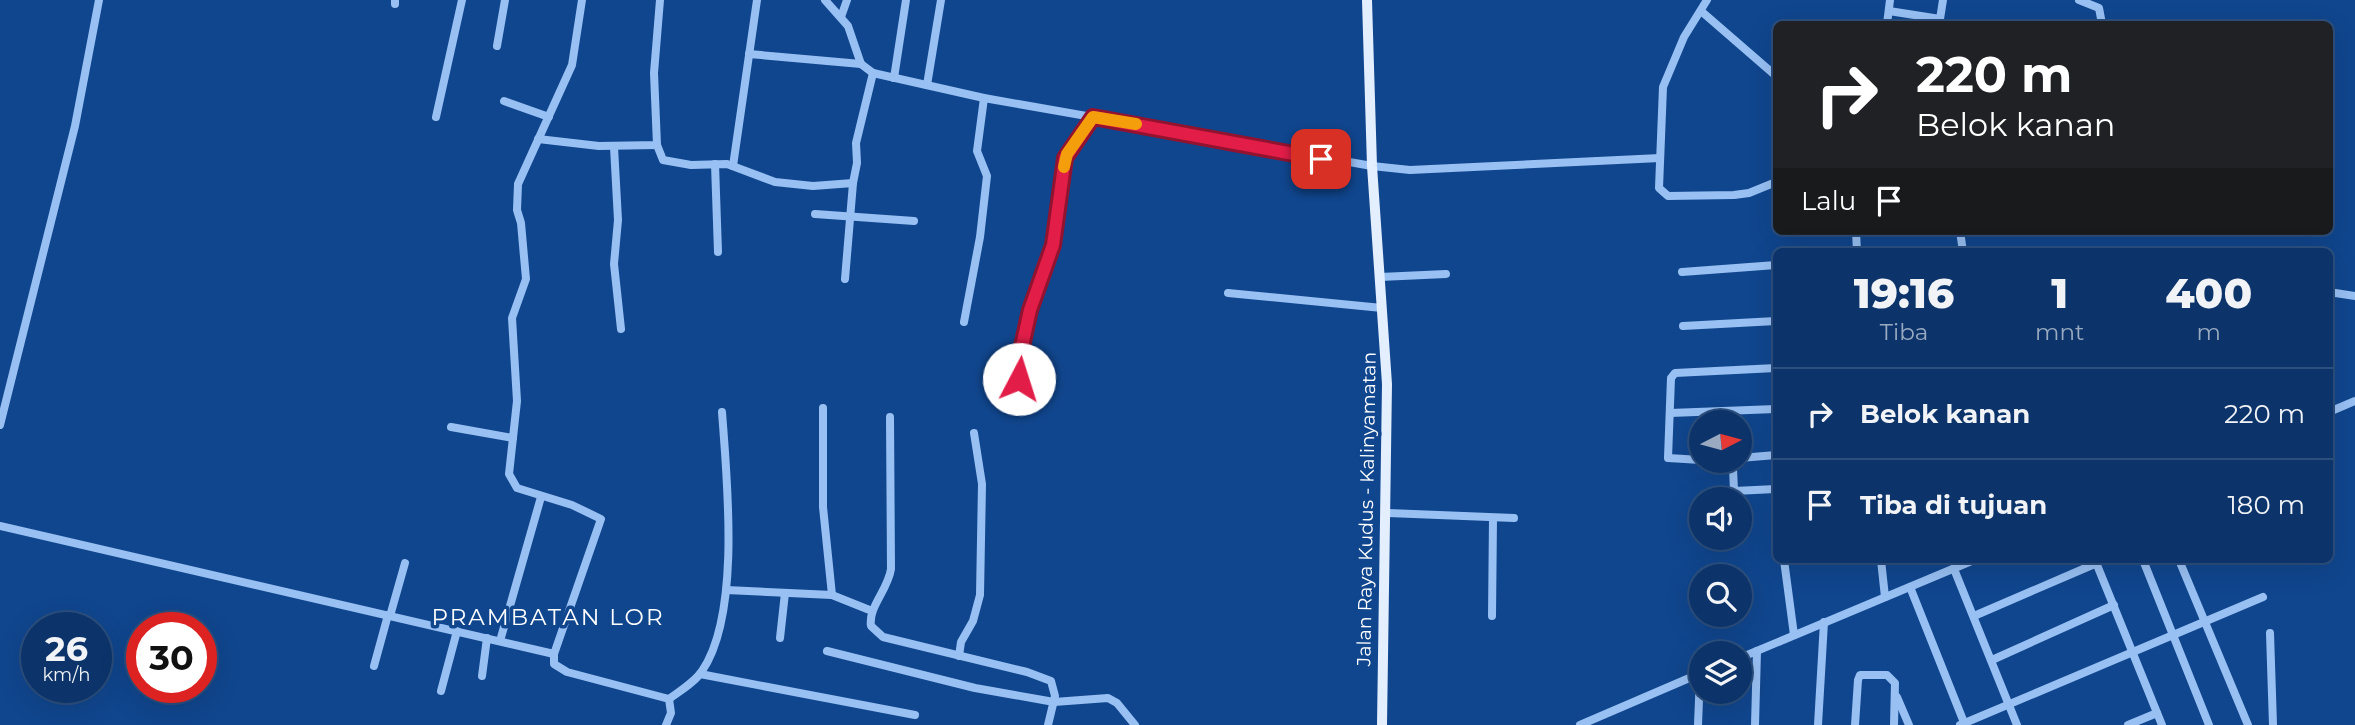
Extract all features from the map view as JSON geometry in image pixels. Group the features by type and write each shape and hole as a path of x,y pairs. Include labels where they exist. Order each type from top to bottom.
{"main road":[{"name":"Jalan Raya Kudus - Kalinyamatan","path":"1367,0 1372,166 1387,384 1388,513 1382,725"}],"street":[{"path":"0,425 75,126 99,0"},
{"path":"436,117 462,0"},
{"path":"497,46 505,0"},
{"path":"582,0 575,55 549,117 521,173 517,195 526,279 512,318 517,384 510,480 517,488 572,505 598,516 601,522 554,654 554,664 559,670 669,699"},
{"path":"660,0 654,73 657,145 663,160 673,163 733,166 775,182 813,186 853,184"},
{"path":"733,166 757,0"},
{"path":"825,0 841,17 853,36 861,64"},
{"path":"841,17 847,0"},
{"path":"894,78 906,0"},
{"path":"927,85 941,0"},
{"path":"1707,0 1684,37 1666,76 1659,188 1668,196 1749,193 1773,183"},
{"path":"1887,21 1890,0"},
{"path":"1889,11 1935,21 1940,19 1943,0"},
{"path":"2078,0 2099,8 2101,21"},
{"path":"1701,10 1773,73"},
{"path":"749,54 861,64 873,73 984,98 1296,155 1372,166 1410,170 1660,158"},
{"path":"845,279 857,163 856,143 873,73"},
{"path":"964,322 978,250 987,176 977,151 984,98"},
{"path":"504,101 549,117"},
{"path":"1010,397 1011,388 1019,379 1019,360 1037,286 1053,245 1065,158 1093,117"},
{"path":"538,139 614,147 657,145"},
{"path":"614,147 618,220 614,264 621,328"},
{"path":"715,164 718,252"},
{"path":"815,214 914,222"},
{"path":"1682,272 1773,265"},
{"path":"1380,277 1446,274"},
{"path":"1228,293 1382,308"},
{"path":"2333,293 2355,296"},
{"path":"1683,326 1773,321"},
{"path":"1689,459 1668,458 1671,378 1675,373 1773,368"},
{"path":"2333,410 2355,401"},
{"path":"823,408 824,507 832,595"},
{"path":"1670,413 1773,409"},
{"path":"669,699 700,674 715,641 726,590 729,533 722,412"},
{"path":"890,417 891,569 888,586 872,611 871,626 883,637 1042,676 1055,687 1048,725"},
{"path":"451,427 513,438"},
{"path":"959,656 961,642 973,621 980,595 982,484 974,433"},
{"path":"1752,457 1773,455"},
{"path":"1733,473 1734,491 1773,489"},
{"path":"500,641 541,497"},
{"path":"1388,513 1514,518"},
{"path":"1492,616 1493,518"},
{"path":"0,526 554,654"},
{"path":"374,666 405,563"},
{"path":"1784,563 1794,635"},
{"path":"1881,563 1885,597"},
{"path":"1752,653 1967,563"},
{"path":"1974,616 2094,563"},
{"path":"2096,563 2162,725"},
{"path":"2144,563 2209,725"},
{"path":"2180,563 2248,725"},
{"path":"1954,569 2017,725"},
{"path":"1910,587 1963,724 2263,597"},
{"path":"726,590 832,595 872,611"},
{"path":"780,638 785,593"},
{"path":"1992,660 2114,605"},
{"path":"1818,725 1824,622"},
{"path":"441,691 457,631"},
{"path":"2270,633 2273,725"},
{"path":"482,676 487,638"},
{"path":"827,651 975,688 1054,702 1108,698 1117,703 1135,725"},
{"path":"1755,725 1757,651"},
{"path":"1855,725 1860,675 1871,673 1892,677 1909,725"},
{"path":"700,674 915,715"},
{"path":"1580,725 1689,679"},
{"path":"1894,725 1897,697"},
{"path":"666,725 671,713 669,699"},
{"path":"1698,725 1699,704"},
{"path":"2128,725 2157,713"}],"slow traffic":[{"path":"1064,167 1067,154 1093,117 1136,124"}],"district":[{"name":"PRAMBATAN LOR","path":"548,617"}],"route":[{"path":"1019,379 1018,363 1028,317 1053,245 1065,158 1093,117 1321,159"}]}
